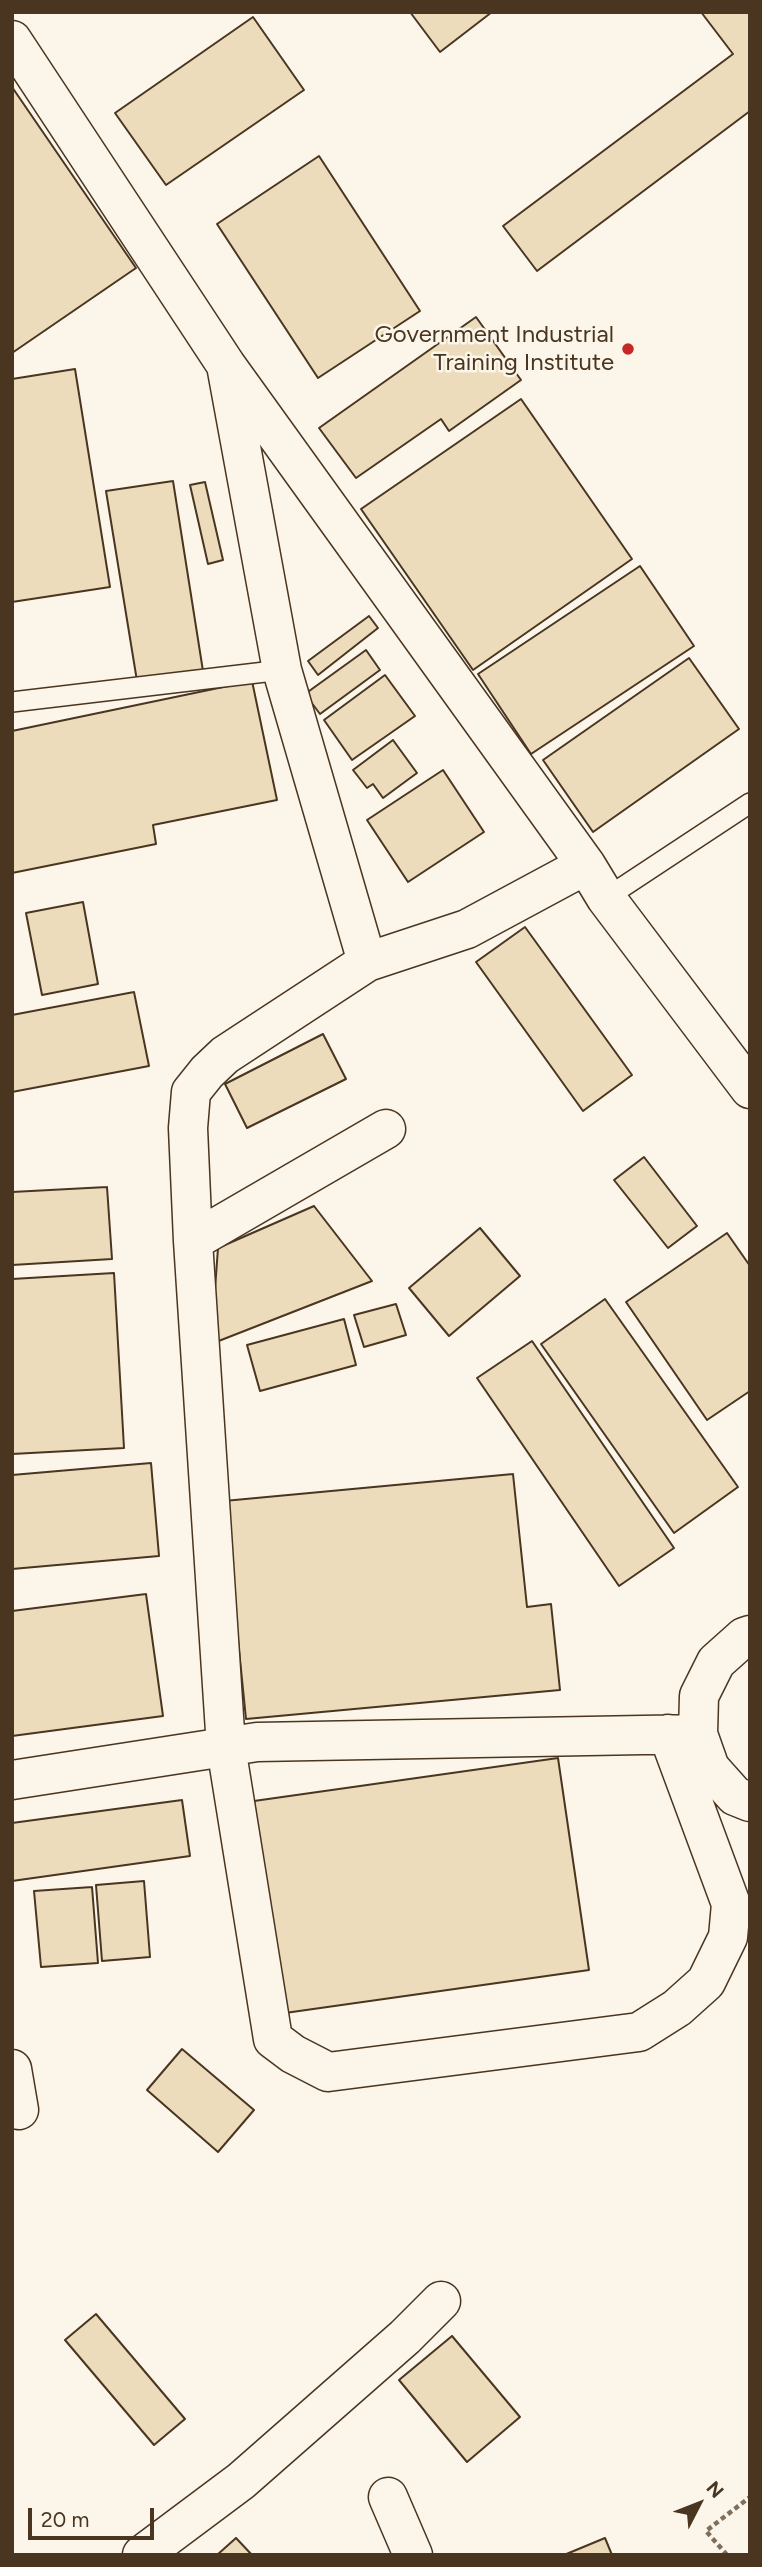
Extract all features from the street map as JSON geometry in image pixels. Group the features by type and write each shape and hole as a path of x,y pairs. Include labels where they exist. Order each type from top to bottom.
{"street":[{"path":"12,40 226,365 586,865 606,898 750,1088"},
{"path":"226,365 282,670 367,962"},
{"path":"586,865 467,929 367,962 225,1055 191,1092 188,1128 193,1241 226,1747 273,2039 293,2054 328,2072 639,2032 677,2008 706,1982 728,1937 731,1904 683,1734 716,1662 744,1637 750,1635"},
{"path":"193,1241 386,1129"},
{"path":"12,1780 257,1742 683,1734"},
{"path":"683,1734 710,1769 736,1796 750,1802"},
{"path":"12,2068 19,2110"},
{"path":"142,2555 241,2482 405,2337 441,2301"},
{"path":"388,2497 413,2555"}],"lane":[{"path":"12,702 282,670"},
{"path":"606,898 750,803"}],"path":[{"path":"727,2555 706,2531 750,2497"}],"building":[{"path":"410,12 492,12 440,52"},
{"path":"701,12 750,12 750,111 537,271 503,226 733,54"},
{"path":"253,17 304,90 166,185 115,113"},
{"path":"12,87 136,268 12,353"},
{"path":"319,156 420,311 318,378 217,224"},
{"path":"476,317 521,380 449,431 441,419 356,478 319,428"},
{"path":"75,369 110,587 12,602 12,379"},
{"path":"521,399 632,559 473,670 361,509"},
{"path":"173,481 203,671 137,681 106,491"},
{"path":"205,482 223,560 208,564 190,485"},
{"path":"640,566 694,646 531,754 478,674"},
{"path":"369,616 378,628 318,675 308,661"},
{"path":"366,650 380,670 320,714 305,694"},
{"path":"689,658 739,729 593,832 543,760"},
{"path":"385,675 415,716 352,760 324,720"},
{"path":"252,681 277,800 153,825 156,844 12,873 12,731"},
{"path":"393,740 417,773 383,798 373,784 367,788 353,770"},
{"path":"443,770 484,832 408,882 367,820"},
{"path":"83,902 98,984 42,995 26,913"},
{"path":"525,927 632,1075 583,1111 476,962"},
{"path":"134,992 149,1066 12,1092 12,1015"},
{"path":"323,1034 346,1079 247,1128 225,1084"},
{"path":"644,1157 697,1226 668,1248 614,1180"},
{"path":"107,1187 112,1259 12,1265 12,1192"},
{"path":"314,1206 372,1281 211,1344 218,1248"},
{"path":"480,1228 520,1276 449,1336 409,1288"},
{"path":"727,1233 750,1266 750,1391 707,1420 626,1302"},
{"path":"114,1273 124,1448 12,1454 12,1279"},
{"path":"605,1299 738,1487 674,1533 541,1344"},
{"path":"396,1304 406,1335 364,1347 354,1315"},
{"path":"344,1319 356,1365 260,1391 247,1345"},
{"path":"532,1341 674,1548 619,1586 477,1378"},
{"path":"151,1463 159,1556 12,1569 12,1475"},
{"path":"513,1474 527,1607 551,1604 560,1690 246,1719 224,1501"},
{"path":"146,1594 163,1716 12,1736 12,1611"},
{"path":"558,1758 589,1970 285,2013 254,1801"},
{"path":"182,1800 190,1856 12,1881 12,1823"},
{"path":"144,1881 150,1957 102,1961 96,1885"},
{"path":"92,1887 98,1963 41,1967 34,1891"},
{"path":"182,2049 254,2110 218,2152 147,2090"},
{"path":"96,2314 185,2419 154,2445 65,2340"},
{"path":"452,2336 520,2417 467,2462 399,2380"},
{"path":"236,2538 252,2555 217,2555"},
{"path":"605,2538 612,2555 564,2555"}],"place":[{"name":"Government Industrial Training Institute","path":"628,349"}]}
